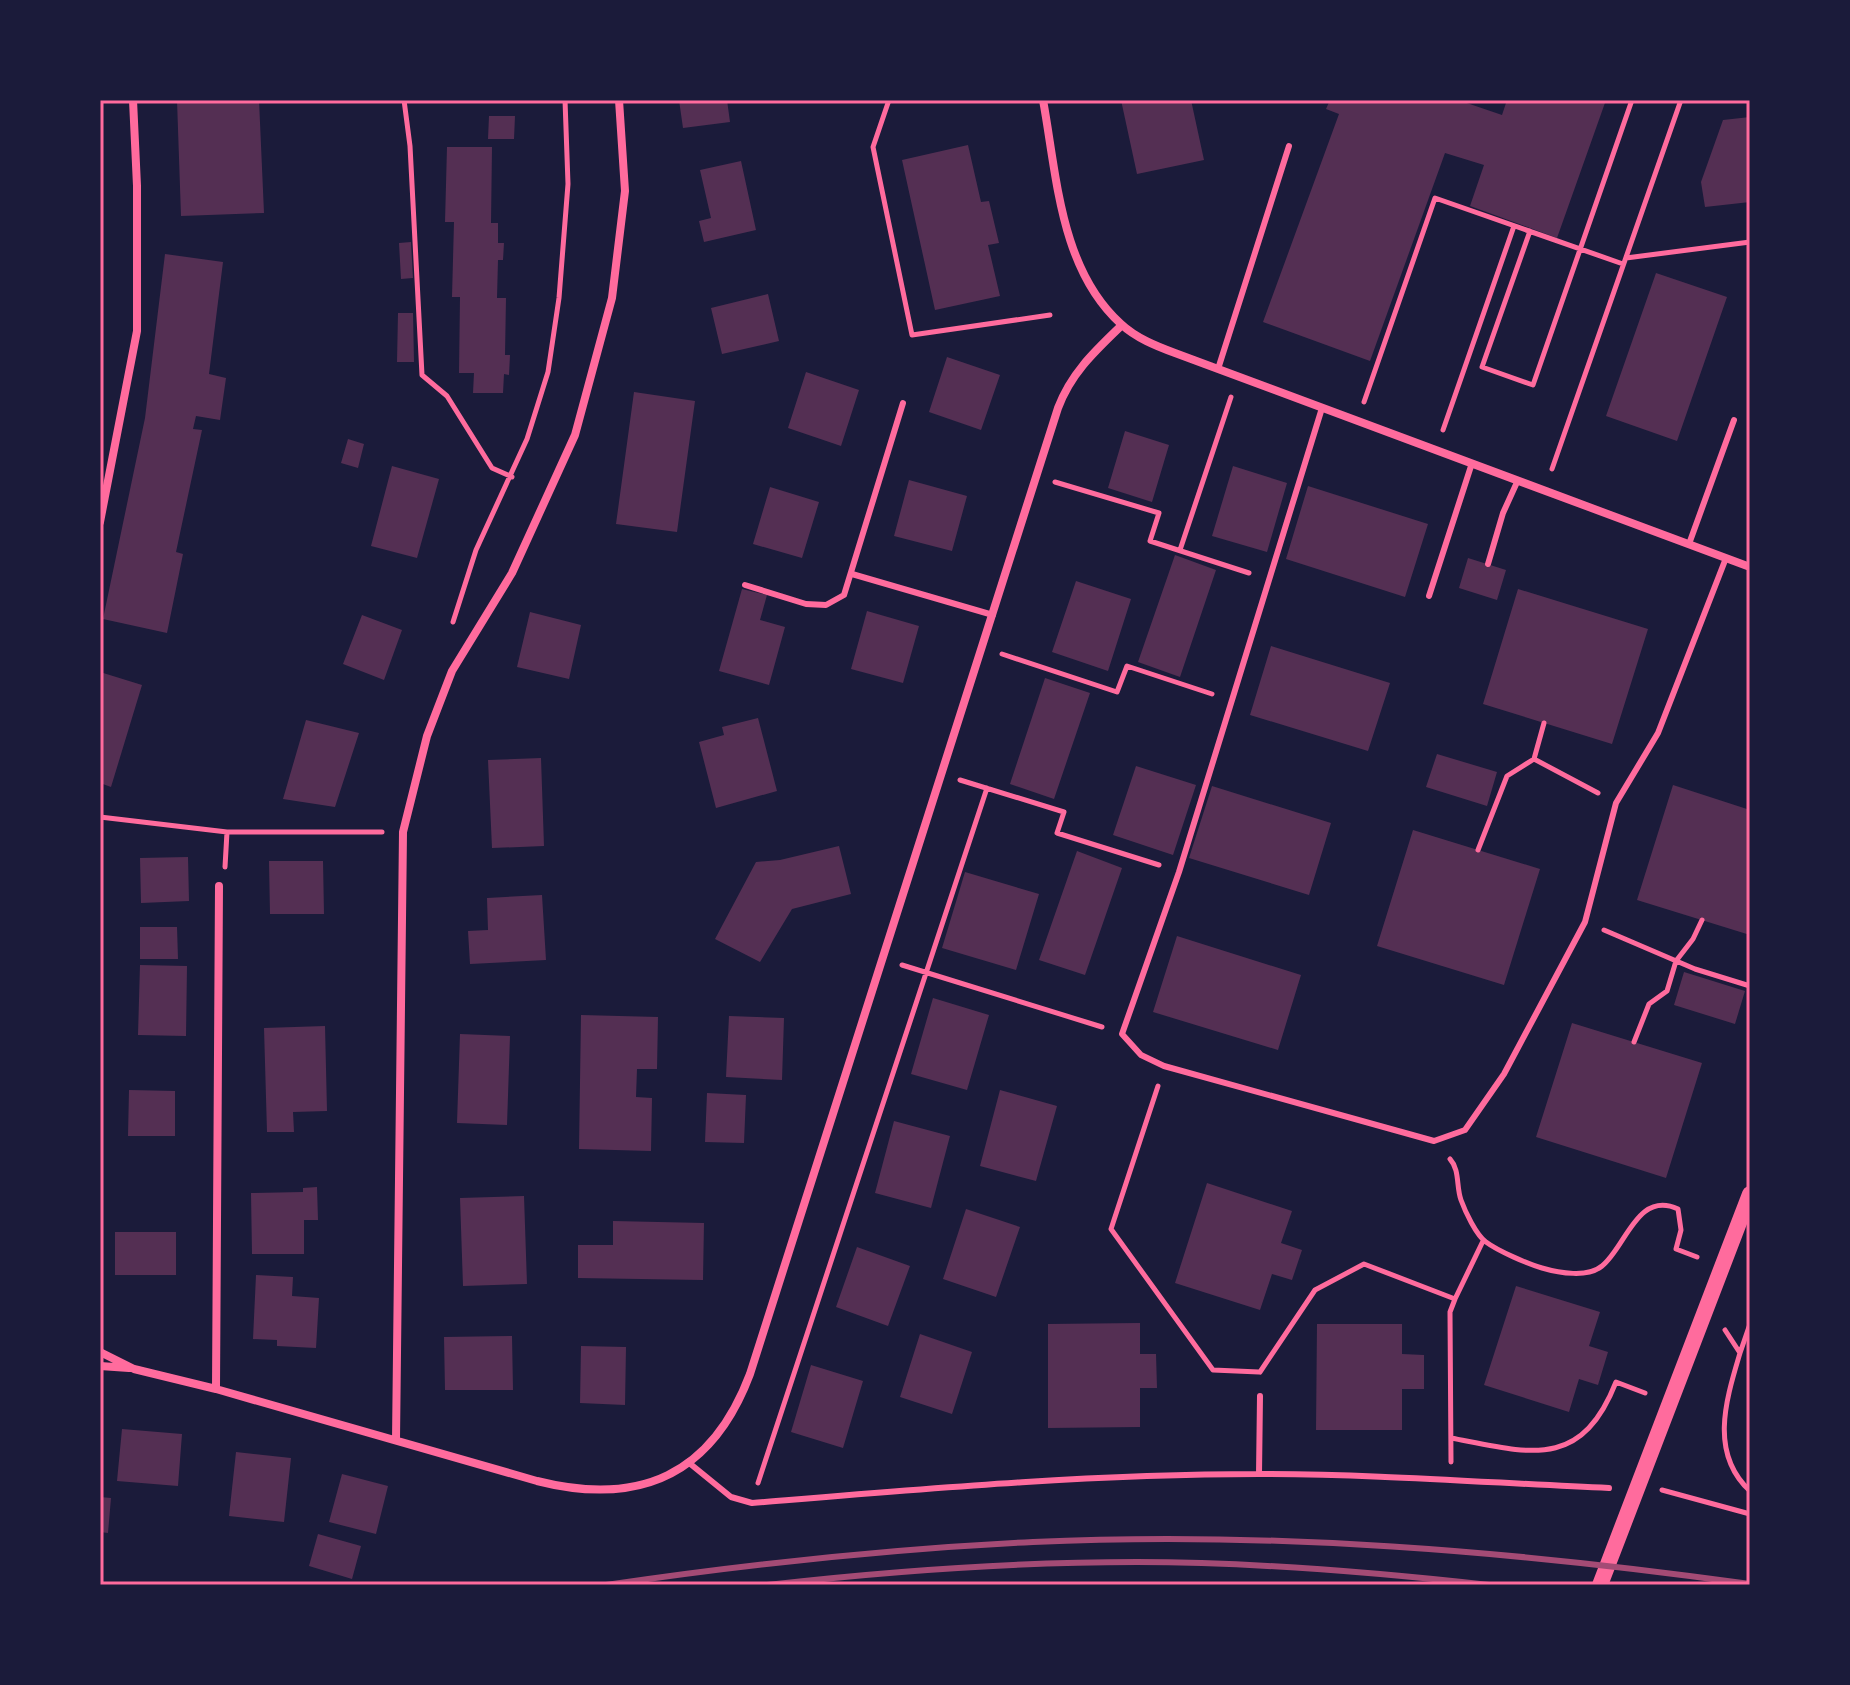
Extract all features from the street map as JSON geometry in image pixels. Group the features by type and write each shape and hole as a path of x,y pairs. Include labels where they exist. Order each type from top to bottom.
{"main road":[{"path":"1600,1585 1750,1194"}],"street":[{"path":"100,522 137,331 137,186 133,100"},
{"path":"396,1440 403,832 427,736 452,671 512,573 575,435 612,298 625,191 619,100"},
{"path":"1043,100 1063,212 1076,257 1094,292 1122,325 1152,344 1237,377 1750,567"},
{"path":"100,1366 134,1369 216,1389 578,1490 634,1488 658,1480 688,1462 715,1439 743,1393 1058,408 1071,378 1122,325"},
{"path":"216,1389 219,886"},
{"path":"100,1352 134,1369"}],"lane":[{"path":"1218,369 1289,146"},
{"path":"745,585 806,604 826,605 844,595 903,403"},
{"path":"1322,408 1179,872 1122,1034 1141,1055 1164,1066 1434,1141 1465,1130 1504,1074 1585,922 1616,803 1658,733 1726,558"},
{"path":"1689,544 1734,420"},
{"path":"1429,596 1472,463"},
{"path":"1488,564 1503,513 1518,480"},
{"path":"852,574 993,615"},
{"path":"1259,1474 1260,1396"},
{"path":"688,1462 731,1497 752,1503 1128,1476 1259,1474 1609,1488"}],"path":[{"path":"404,100 410,146 422,375 447,396 492,468 512,477"},
{"path":"452,671 450,630 476,550 512,477 538,406 554,336 568,184 565,100"},
{"path":"889,100 873,147 912,335 1050,315"},
{"path":"1530,231 1482,367 1533,385 1632,100"},
{"path":"1545,490 1681,100"},
{"path":"1357,421 1435,198 1580,249 1624,261 1750,242"},
{"path":"1436,450 1514,226"},
{"path":"1180,550 1237,377"},
{"path":"1037,477 1159,513 1150,541 1269,579"},
{"path":"983,647 1117,692 1127,666 1232,701"},
{"path":"1478,850 1507,776 1534,759 1544,723"},
{"path":"1534,759 1616,803"},
{"path":"942,775 1064,812 1057,833 1179,872"},
{"path":"752,1503 987,788"},
{"path":"100,817 227,832 403,832"},
{"path":"219,886 225,881 227,832"},
{"path":"1634,1042 1649,1004 1667,991 1676,961 1693,939 1702,920"},
{"path":"1585,922 1695,969 1750,986"},
{"path":"883,959 1122,1034"},
{"path":"1164,1066 1111,1229 1213,1370 1260,1372"},
{"path":"1434,1141 1455,1164 1461,1199 1483,1241 1541,1268 1579,1274 1601,1268 1638,1218 1653,1207 1667,1204 1678,1209 1681,1230 1676,1249 1697,1257"},
{"path":"1451,1480 1450,1312 1483,1241"},
{"path":"1260,1396 1260,1372 1315,1290 1364,1264 1455,1299"},
{"path":"1707,1305 1740,1353"},
{"path":"1750,1324 1726,1403 1724,1439 1735,1474 1750,1491"},
{"path":"1451,1438 1527,1452 1557,1447 1575,1441 1594,1426 1606,1408 1616,1382 1645,1393"},
{"path":"1662,1489 1750,1514"}],"building":[{"path":"177,100 259,100 264,213 181,216"},
{"path":"679,100 727,100 730,122 683,128"},
{"path":"1121,100 1191,100 1204,160 1137,174"},
{"path":"1330,100 1458,100 1502,115 1507,100 1606,100 1557,238 1470,206 1484,165 1445,153 1370,361 1263,322 1339,114 1326,109"},
{"path":"489,116 515,116 514,139 488,139"},
{"path":"1750,117 1750,202 1705,207 1701,182 1723,120"},
{"path":"968,145 981,202 989,201 999,243 988,245 1000,296 935,310 902,160"},
{"path":"447,147 492,147 491,223 498,223 498,243 504,243 503,260 498,260 497,298 506,298 505,355 510,355 509,375 504,374 503,393 473,393 474,373 459,373 460,297 452,297 454,222 445,222"},
{"path":"741,161 756,230 704,242 699,221 711,218 700,170"},
{"path":"411,242 413,278 401,279 399,243"},
{"path":"165,254 223,262 209,374 226,378 220,420 196,416 193,429 202,430 176,552 183,554 167,633 103,619 145,418"},
{"path":"1656,273 1727,297 1677,441 1606,416"},
{"path":"768,294 779,341 722,354 711,308"},
{"path":"398,313 413,313 414,362 397,362"},
{"path":"947,357 1000,375 981,430 929,412"},
{"path":"806,372 859,390 841,446 788,428"},
{"path":"634,392 695,401 677,532 616,524"},
{"path":"1125,431 1169,445 1152,502 1108,488"},
{"path":"348,439 364,444 358,468 341,463"},
{"path":"392,466 439,479 417,558 371,546"},
{"path":"1233,466 1287,483 1267,552 1212,536"},
{"path":"909,480 967,496 952,551 894,536"},
{"path":"1308,486 1428,524 1405,597 1286,559"},
{"path":"770,487 819,502 802,558 753,544"},
{"path":"1175,555 1216,570 1180,677 1138,662"},
{"path":"1468,558 1506,570 1497,600 1459,588"},
{"path":"1076,581 1131,599 1108,671 1052,652"},
{"path":"742,589 767,595 760,620 785,627 769,685 719,671"},
{"path":"1518,589 1648,629 1612,744 1483,704"},
{"path":"867,611 919,626 903,683 851,669"},
{"path":"530,612 581,625 569,679 517,667"},
{"path":"362,615 402,630 384,680 343,664"},
{"path":"1271,646 1390,683 1368,751 1250,715"},
{"path":"100,672 142,685 111,787 100,783"},
{"path":"1045,678 1090,693 1054,799 1010,784"},
{"path":"758,718 777,791 716,808 699,742 724,735 722,727"},
{"path":"306,720 359,733 335,807 283,799"},
{"path":"1437,754 1497,772 1487,806 1426,787"},
{"path":"541,758 544,846 492,848 488,760"},
{"path":"1136,766 1196,785 1173,855 1113,835"},
{"path":"1673,785 1750,810 1750,935 1637,900"},
{"path":"1212,786 1331,823 1309,895 1189,858"},
{"path":"1413,830 1540,869 1504,985 1377,946"},
{"path":"839,846 851,894 792,909 760,962 715,939 756,862 780,860"},
{"path":"1077,851 1122,868 1085,975 1039,960"},
{"path":"188,857 189,901 141,903 140,858"},
{"path":"269,861 323,861 324,914 270,914"},
{"path":"965,872 1039,894 1016,970 942,948"},
{"path":"542,895 546,960 470,964 468,931 488,930 487,898"},
{"path":"140,927 177,927 178,959 140,959"},
{"path":"1177,936 1301,975 1278,1050 1153,1012"},
{"path":"140,965 187,966 186,1036 138,1035"},
{"path":"1684,972 1745,991 1735,1024 1674,1005"},
{"path":"933,998 989,1015 967,1090 911,1074"},
{"path":"581,1015 658,1017 657,1069 637,1069 636,1097 652,1098 651,1151 579,1149"},
{"path":"729,1016 784,1018 782,1080 726,1077"},
{"path":"1572,1023 1702,1063 1666,1178 1536,1137"},
{"path":"325,1026 327,1111 293,1112 294,1132 267,1132 264,1028"},
{"path":"460,1034 510,1036 507,1125 457,1123"},
{"path":"129,1090 175,1091 175,1136 128,1136"},
{"path":"1000,1090 1057,1106 1036,1181 980,1166"},
{"path":"707,1093 746,1095 744,1143 705,1142"},
{"path":"894,1121 950,1136 931,1208 875,1193"},
{"path":"1207,1183 1292,1211 1281,1243 1302,1250 1292,1280 1272,1274 1260,1310 1175,1283"},
{"path":"317,1187 318,1220 304,1220 304,1254 252,1254 251,1193 303,1192 303,1188"},
{"path":"524,1196 527,1284 463,1286 460,1198"},
{"path":"966,1209 1020,1227 996,1297 943,1279"},
{"path":"613,1221 704,1223 703,1280 578,1278 578,1245 613,1245"},
{"path":"115,1232 176,1232 176,1275 115,1275"},
{"path":"857,1247 910,1266 888,1326 836,1307"},
{"path":"256,1275 293,1277 292,1296 319,1298 316,1348 277,1346 277,1340 253,1339"},
{"path":"1516,1286 1600,1312 1589,1346 1608,1352 1598,1385 1579,1379 1569,1412 1484,1385"},
{"path":"1140,1323 1140,1354 1156,1354 1157,1388 1140,1388 1140,1427 1048,1428 1048,1324"},
{"path":"1317,1324 1402,1324 1402,1354 1424,1355 1424,1389 1402,1389 1402,1430 1316,1430"},
{"path":"920,1334 972,1352 952,1414 900,1397"},
{"path":"512,1336 513,1390 445,1390 444,1337"},
{"path":"581,1346 626,1347 625,1405 580,1403"},
{"path":"811,1365 863,1381 843,1448 791,1432"},
{"path":"122,1429 182,1434 178,1486 117,1481"},
{"path":"236,1452 291,1458 284,1522 229,1516"},
{"path":"342,1474 388,1486 376,1534 329,1522"},
{"path":"100,1497 111,1498 108,1533 100,1532"},
{"path":"318,1534 361,1546 352,1579 309,1566"}],"railway":[{"path":"606,1585 872,1553 1123,1539 1392,1546 1572,1562 1750,1584"},
{"path":"767,1585 952,1568 1137,1562 1313,1569 1489,1585"}]}
